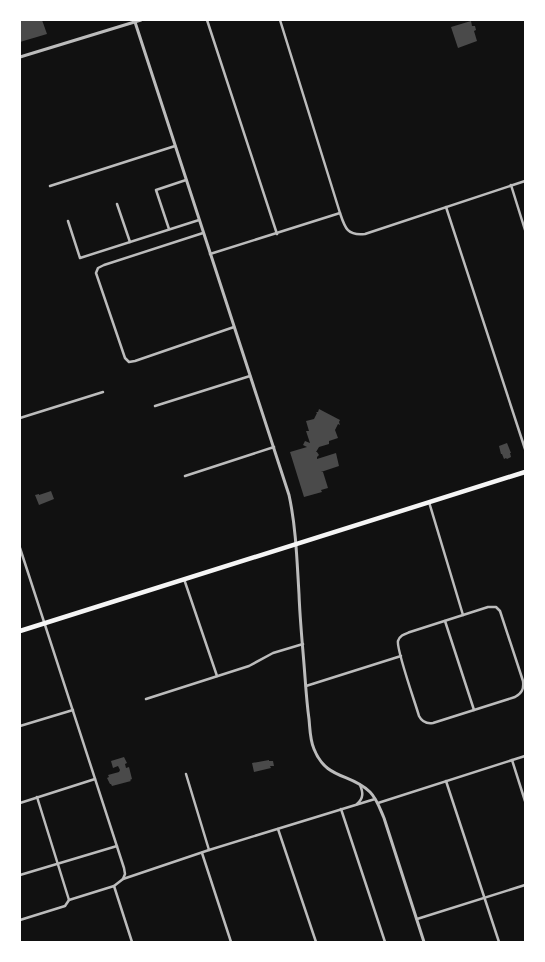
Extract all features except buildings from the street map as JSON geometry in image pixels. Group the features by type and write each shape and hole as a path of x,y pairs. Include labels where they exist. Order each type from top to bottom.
{"highway":[{"path":"20,631 525,472"}],"street":[{"path":"20,57 141,20"},
{"path":"206,20 277,234"},
{"path":"280,20 340,213 347,230 351,233 365,234 525,180"},
{"path":"135,22 289,495 296,544 312,745 318,758 332,772 369,791 378,803 424,942"},
{"path":"50,186 175,146"},
{"path":"169,230 156,190 186,180"},
{"path":"511,185 525,230"},
{"path":"117,204 130,242"},
{"path":"446,207 525,449"},
{"path":"210,254 340,213"},
{"path":"68,221 80,258 199,220"},
{"path":"203,233 98,268 96,273 128,362 234,328"},
{"path":"155,406 250,376"},
{"path":"20,418 103,392"},
{"path":"185,476 274,447"},
{"path":"429,502 463,615"},
{"path":"20,550 124,868 125,874 123,879"},
{"path":"184,579 216,676"},
{"path":"492,607 500,611 524,686 520,694 432,723 424,722 419,716 398,642 403,634 445,621 492,607"},
{"path":"445,621 474,710"},
{"path":"146,699 249,666 273,653 303,644"},
{"path":"306,686 401,656"},
{"path":"20,726 73,710"},
{"path":"378,803 525,756"},
{"path":"512,760 525,801"},
{"path":"186,774 209,850"},
{"path":"20,803 95,779"},
{"path":"446,781 498,942"},
{"path":"356,805 362,798 360,785"},
{"path":"38,797 69,900"},
{"path":"20,920 65,906 69,900 114,886 123,879 209,850 375,799"},
{"path":"342,809 385,942"},
{"path":"278,829 316,942"},
{"path":"20,875 117,846"},
{"path":"202,853 231,942"},
{"path":"417,920 525,885"},
{"path":"114,886 132,942"}]}
